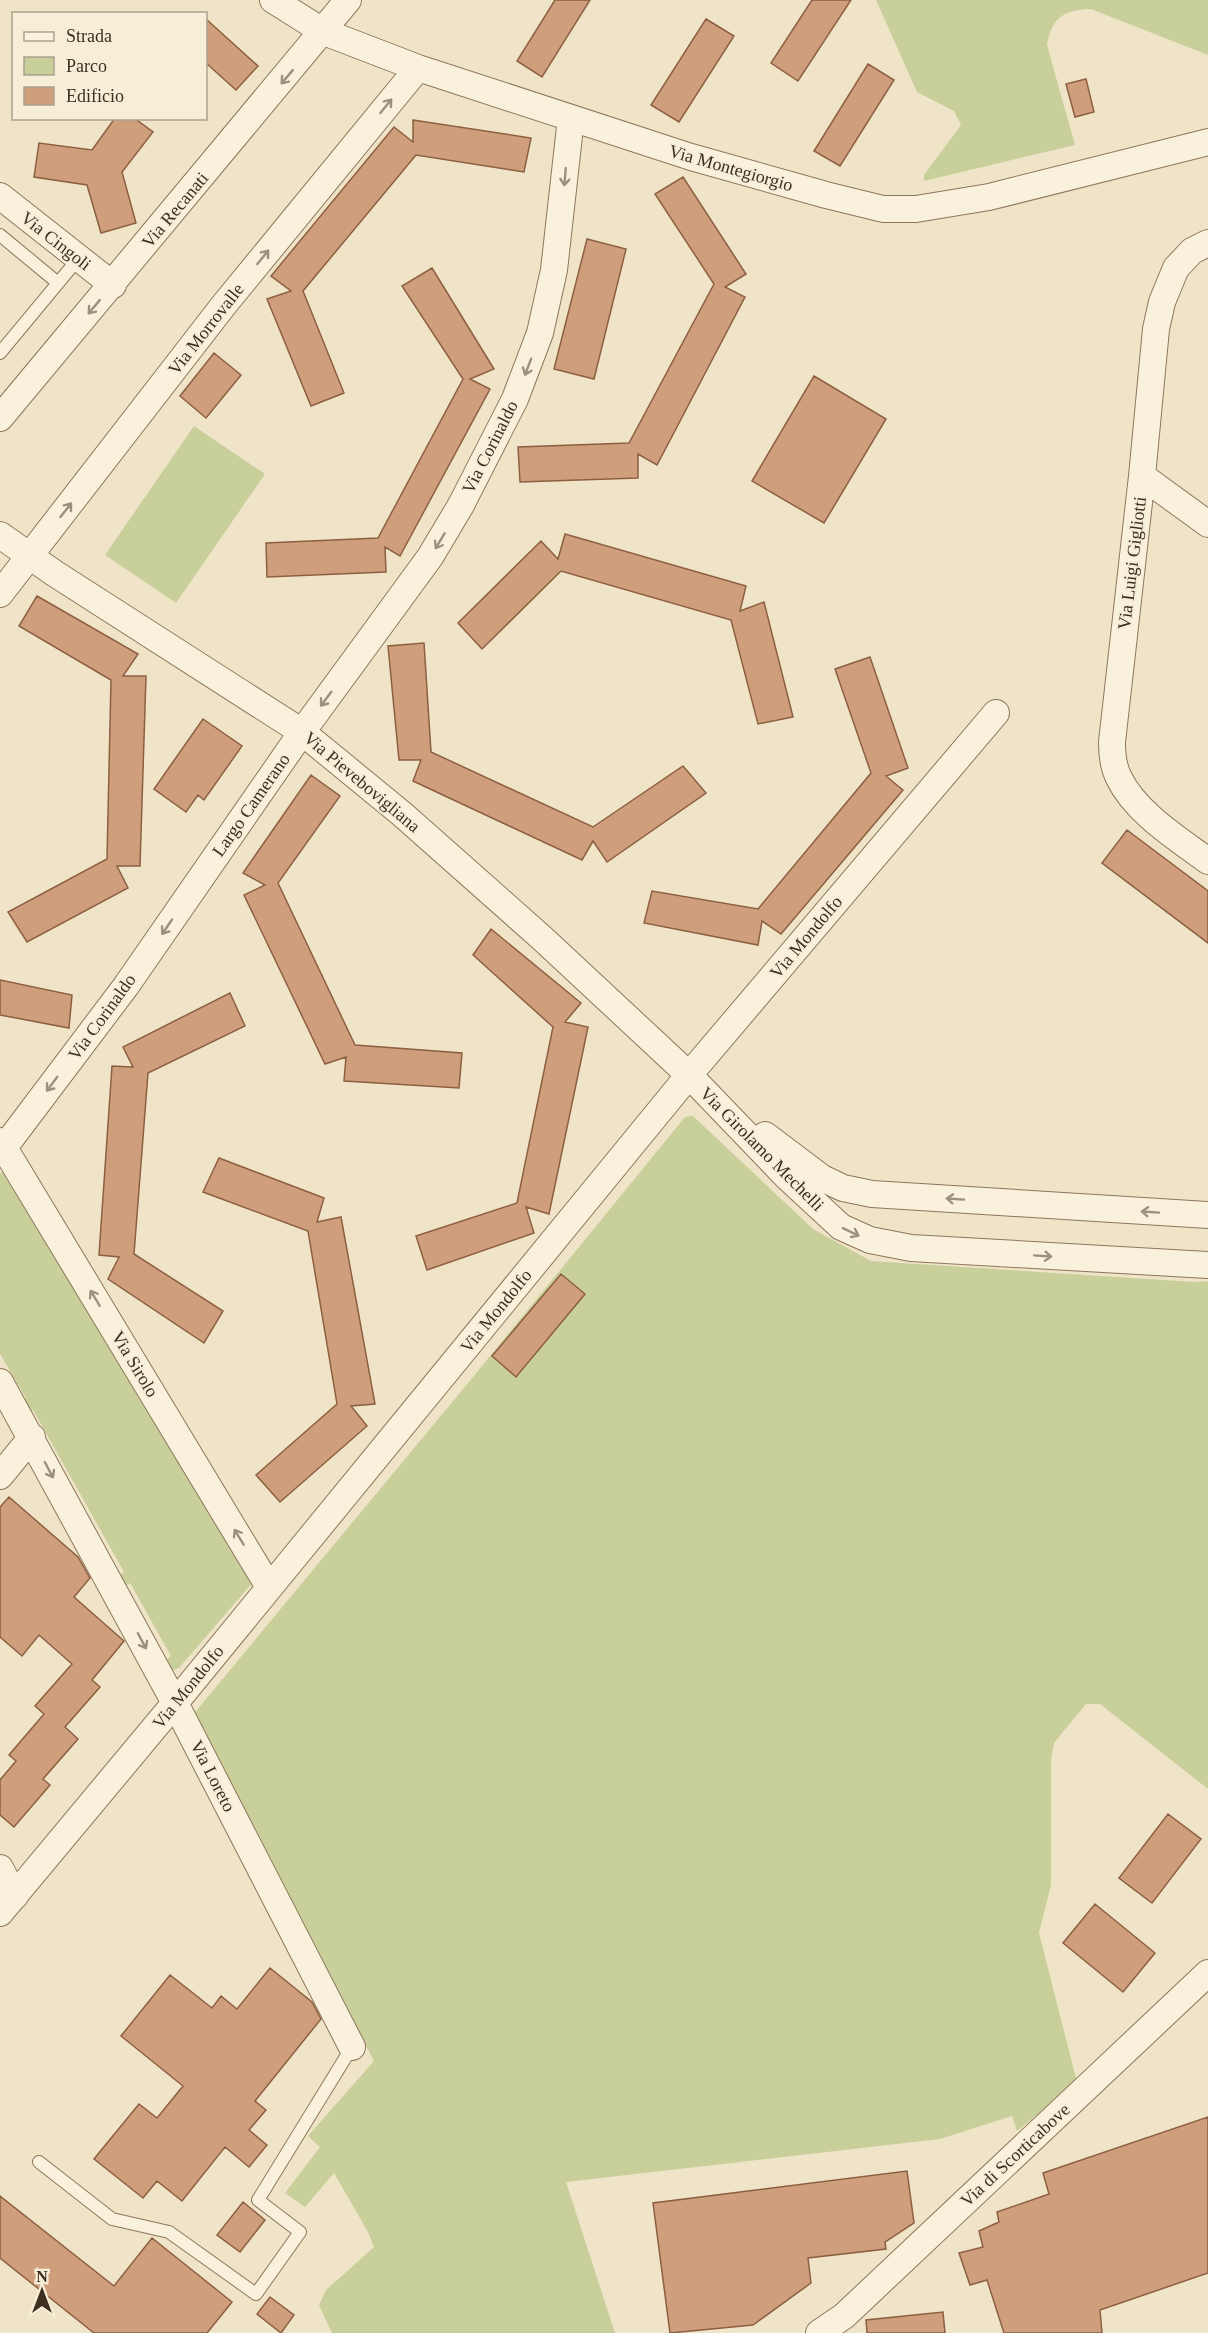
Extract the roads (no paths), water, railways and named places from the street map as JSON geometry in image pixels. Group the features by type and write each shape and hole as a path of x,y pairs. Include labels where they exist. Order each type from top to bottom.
{"street":[{"name":"Via Montegiorgio","path":"273,0 324,32 418,68 691,157 884,209 932,207 989,197 1208,141"},
{"name":"Via Recanati","path":"3,410 113,285 324,32 348,0"},
{"name":"Via Morrovalle","path":"0,594 223,306 418,68"},
{"name":"Via Corinaldo","path":"302,732 430,557 477,476 515,399 535,349 550,293 560,226 571,118"},
{"name":"Via Cingoli","path":"0,196 113,285"},
{"name":"Via Luigi Gigliotti","path":"1208,243 1192,251 1176,268 1162,302 1156,329 1112,742 1113,759 1118,777 1130,798 1208,861"},
{"path":"1142,476 1208,524"},
{"name":"Via Pievebovigliana","path":"0,535 30,557 302,732 402,814 543,939 689,1075"},
{"name":"Via Mondolfo","path":"7,1904 175,1703 689,1075 996,713"},
{"name":"Largo Camerano","path":"200,878 302,732"},
{"name":"Via Corinaldo","path":"1,1147 126,986 200,878"},
{"name":"Via Girolamo Mechelli","path":"689,1075 822,1178 854,1191 1208,1215"},
{"name":"Via Girolamo Mechelli","path":"689,1075 826,1213 842,1227 870,1240 911,1248 1208,1266"},
{"name":"Via Sirolo","path":"1,1147 269,1587"},
{"name":"Via Loreto","path":"0,1382 175,1703 352,2047"},
{"path":"0,1476 32,1437"},
{"path":"0,1868 7,1904"},
{"name":"Via di Scorticabove","path":"819,2333 844,2316 1208,1973"}],"lane":[{"name":"Via Cingoli","path":"0,235 58,283"},
{"path":"0,353 78,259"},
{"path":"39,2162 112,2219 169,2232 256,2294 300,2232 258,2200 352,2047"}]}
